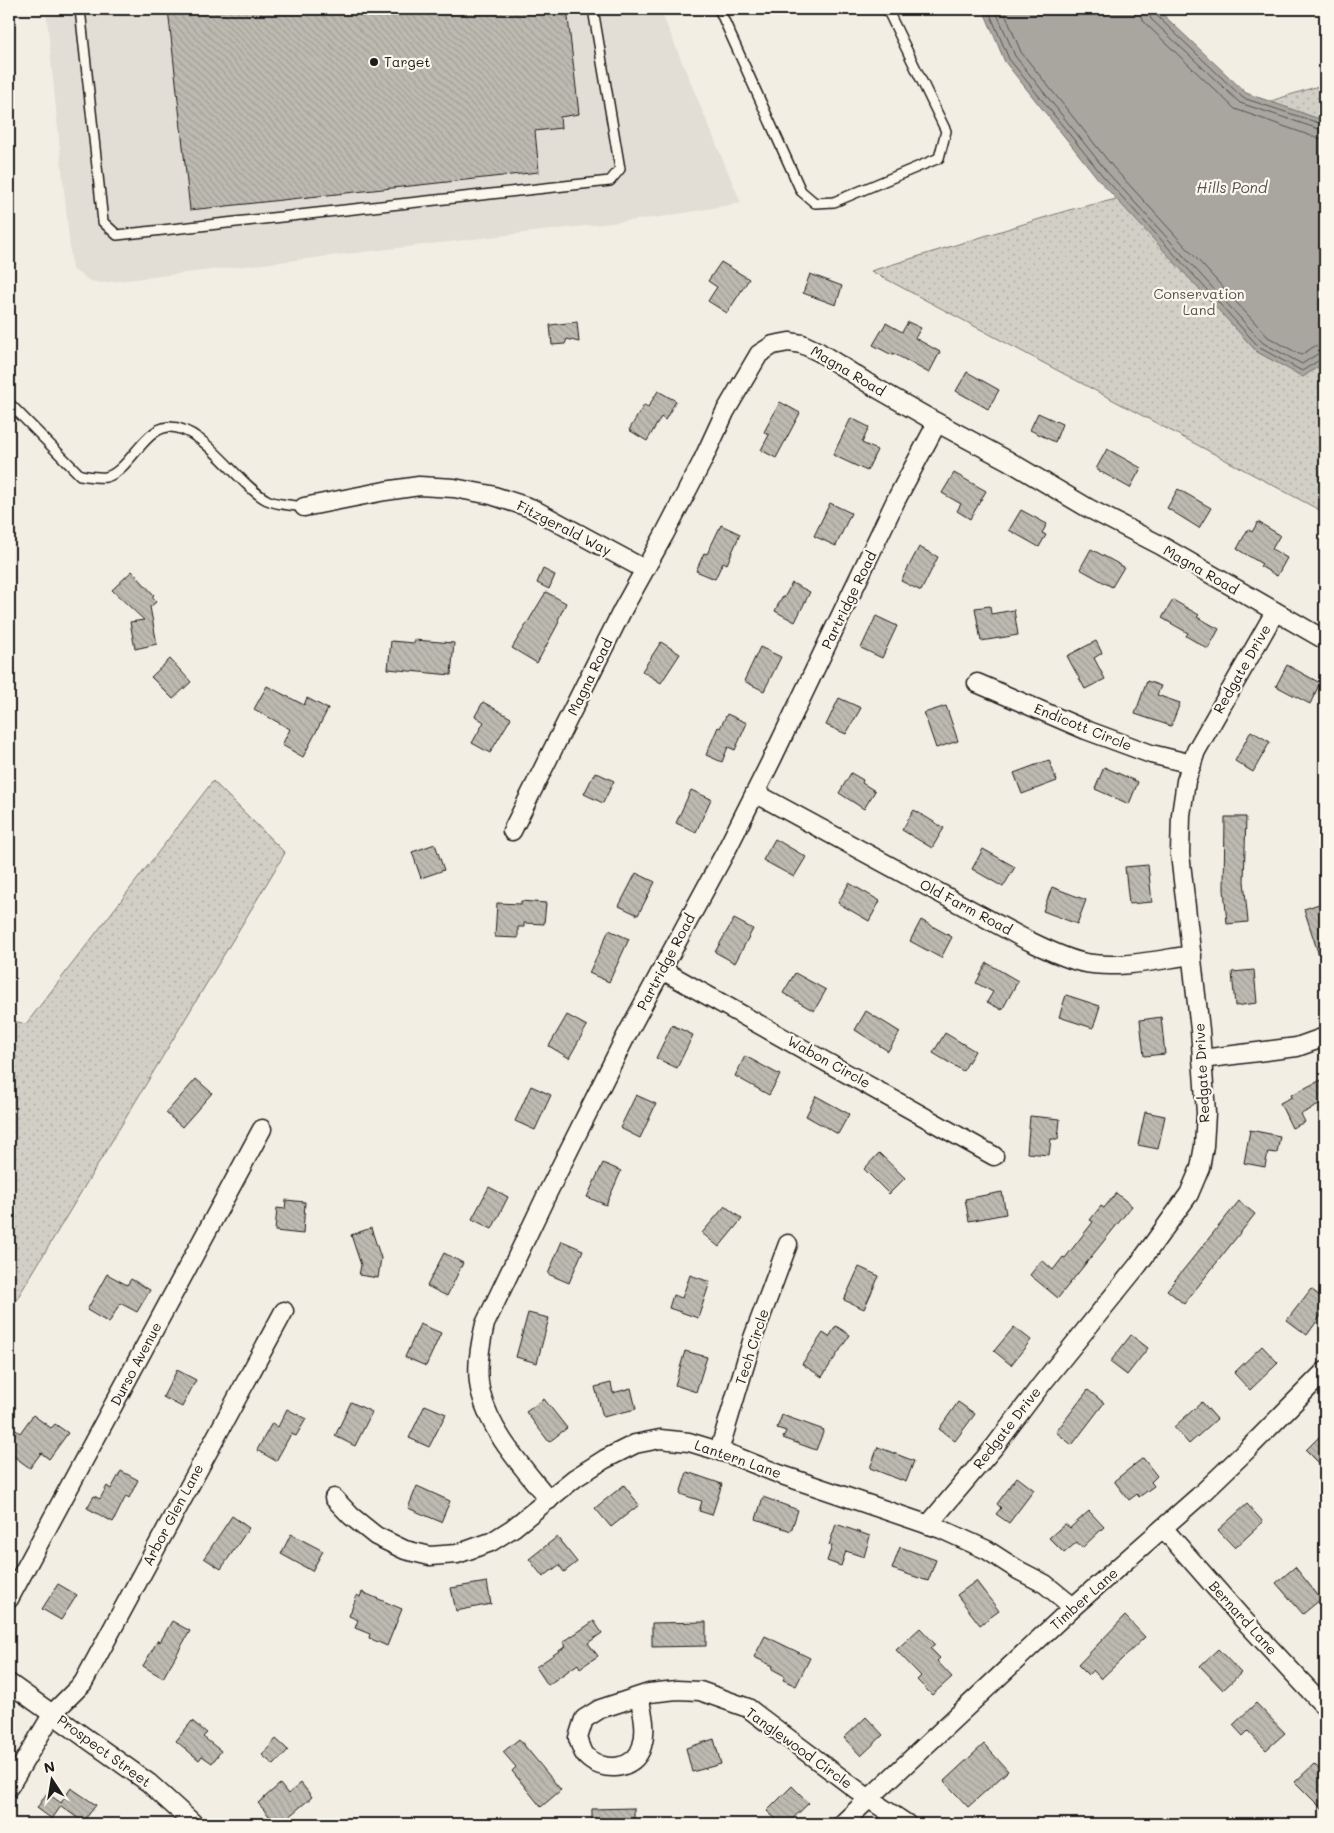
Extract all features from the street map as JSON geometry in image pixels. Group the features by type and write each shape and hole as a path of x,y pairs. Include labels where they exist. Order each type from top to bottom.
{"street":[{"name":"Magna Road","path":"512,831 644,569 702,462 724,412 759,354 773,345 789,342 802,344 819,352 937,423 1007,460 1088,508 1160,545 1325,640"},
{"name":"Partridge Road","path":"549,1500 520,1463 490,1417 480,1391 480,1342 485,1324 626,1036 755,793 896,500 937,423"},
{"name":"Fitzgerald Way","path":"304,507 402,488 419,486 454,488 491,495 530,508 644,569"},
{"name":"Redgate Drive","path":"928,1525 995,1446 1041,1385 1138,1265 1189,1194 1200,1168 1204,1146 1206,1113 1192,955 1180,854 1181,815 1186,781 1196,752 1214,717 1275,612"},
{"name":"Endicott Circle","path":"977,683 1086,730 1142,751 1192,764"},
{"name":"Old Farm Road","path":"755,793 1021,937 1060,956 1103,965 1142,963 1192,955"},
{"name":"Wabon Circle","path":"662,970 994,1156"},
{"path":"1202,1059 1297,1047 1325,1037"},
{"name":"Durso Avenue","path":"9,1599 262,1129"},
{"name":"Tech Circle","path":"719,1451 753,1338 788,1244"},
{"name":"Arbor Glen Lane","path":"9,1787 53,1713 82,1683 284,1311"},
{"name":"Timber Lane","path":"842,1824 1073,1607 1163,1528 1248,1449 1325,1371"},
{"name":"Lantern Lane","path":"334,1498 351,1516 376,1536 405,1550 430,1556 457,1554 491,1542 514,1528 575,1478 605,1459 635,1444 660,1439 689,1442 928,1525 986,1550 1045,1584 1073,1607"},
{"name":"Bernard Lane","path":"1163,1528 1241,1617 1325,1707"},
{"name":"Prospect Street","path":"9,1683 149,1783 194,1824"},
{"name":"Tanglewood Circle","path":"639,1697 645,1732 642,1748 634,1761 618,1768 601,1766 585,1755 578,1738 584,1719 600,1709 649,1693 677,1690 700,1691 748,1708 869,1799 907,1824"}],"lane":[{"path":"80,9 103,222 116,235 610,181 620,169 593,9"},
{"path":"719,9 801,191 815,204 834,202 939,158 946,131 887,9"},
{"path":"9,403 80,475 107,477 120,468 153,433 166,427 182,429 205,444 252,490 269,501 304,507"}],"shaded area":[{"path":"46,9 660,9 741,203 661,217 101,283 90,281 72,269"}],"green space":[{"name":"Conservation Land","path":"1208,65 1261,104 1325,84 1325,513 871,271 1069,210 1130,196"},
{"path":"213,781 285,853 9,1312 9,1020 26,1024"}],"water":[{"name":"Hills Pond","path":"983,9 1157,9 1246,93 1325,121 1325,362 1303,377 1257,352 1099,180 1005,62"}],"building":[{"name":"Target","path":"168,9 567,9 579,114 560,117 561,128 535,131 539,172 190,210"},
{"path":"721,262 749,279 727,313 708,301 717,287 708,281"},
{"path":"810,274 842,286 836,305 803,293"},
{"path":"577,322 579,342 567,339 565,344 552,345 550,325"},
{"path":"908,322 921,328 915,338 940,352 929,373 893,353 892,355 873,345 886,323 902,332"},
{"path":"967,372 999,390 988,409 956,391"},
{"path":"658,391 676,401 665,420 661,417 647,441 629,430 644,405 648,407"},
{"path":"780,402 800,413 776,458 761,450 769,435 764,432"},
{"path":"1038,413 1062,424 1055,442 1030,430"},
{"path":"851,418 869,427 862,443 877,450 867,471 833,455"},
{"path":"1107,449 1141,468 1130,488 1096,469"},
{"path":"954,473 986,491 970,519 957,511 961,504 942,493"},
{"path":"1178,489 1211,508 1199,528 1167,508"},
{"path":"830,503 851,513 836,546 814,536"},
{"path":"1021,510 1047,524 1042,533 1046,535 1039,547 1009,530"},
{"path":"1258,522 1280,535 1272,549 1287,558 1277,576 1260,566 1262,564 1237,549 1248,529 1252,532"},
{"path":"721,525 740,534 727,564 723,562 715,579 696,571 704,553 707,554"},
{"path":"919,547 938,557 921,591 901,581"},
{"path":"1091,549 1124,567 1112,587 1080,569"},
{"path":"543,569 555,575 549,589 537,583"},
{"path":"132,571 154,595 152,597 156,602 150,607 157,644 135,649 130,622 144,620 112,590"},
{"path":"792,583 810,592 795,622 775,611"},
{"path":"546,592 566,603 558,620 559,622 537,663 512,648"},
{"path":"1173,600 1199,615 1197,617 1219,629 1208,649 1186,636 1188,633 1162,618"},
{"path":"990,606 991,614 1014,610 1018,635 981,641 975,608"},
{"path":"876,616 897,626 882,658 861,648"},
{"path":"414,640 454,643 451,675 388,669 391,641 414,643"},
{"path":"1096,641 1102,653 1094,658 1105,679 1085,689 1067,656"},
{"path":"661,642 680,654 661,683 642,671"},
{"path":"760,647 781,657 764,691 744,681"},
{"path":"170,659 191,682 173,699 151,677"},
{"path":"1287,665 1320,683 1310,704 1276,686"},
{"path":"1147,681 1161,686 1157,695 1180,703 1171,726 1135,714"},
{"path":"267,686 304,705 307,698 328,709 303,757 282,745 290,729 254,709"},
{"path":"839,698 861,708 846,734 826,725"},
{"path":"483,702 511,718 490,753 472,743 484,722 475,716"},
{"path":"946,706 958,741 936,748 924,713"},
{"path":"727,714 747,723 735,750 728,747 722,762 706,755 718,727 720,728"},
{"path":"1251,731 1270,742 1253,772 1235,761"},
{"path":"1049,760 1057,781 1022,794 1014,773"},
{"path":"1104,767 1138,782 1129,804 1095,789"},
{"path":"595,772 614,781 603,803 584,794"},
{"path":"851,773 863,780 862,783 875,791 864,809 839,793"},
{"path":"691,790 711,799 696,832 676,823"},
{"path":"914,810 944,828 932,848 902,830"},
{"path":"1225,817 1246,817 1244,881 1248,922 1227,924 1224,889"},
{"path":"775,839 806,857 794,877 763,860"},
{"path":"435,844 444,870 421,878 412,852"},
{"path":"983,849 1015,867 1003,887 972,869"},
{"path":"1148,865 1152,902 1129,904 1125,867"},
{"path":"636,873 655,882 638,915 619,906"},
{"path":"849,883 880,901 869,921 838,903"},
{"path":"1052,887 1086,900 1077,924 1043,911"},
{"path":"521,901 546,903 544,924 524,923 524,927 518,927 518,938 495,937 497,903 521,904"},
{"path":"1325,902 1325,965 1322,965 1304,909"},
{"path":"734,919 753,929 735,963 715,952"},
{"path":"921,920 952,937 941,958 910,941"},
{"path":"609,930 629,939 609,982 589,973"},
{"path":"987,963 1018,981 1002,1010 987,1002 993,992 976,983"},
{"path":"1254,970 1257,1003 1235,1006 1232,972"},
{"path":"795,973 826,990 814,1011 783,993"},
{"path":"1066,995 1100,1006 1093,1028 1059,1017"},
{"path":"866,1011 900,1032 888,1051 855,1030"},
{"path":"567,1015 587,1026 569,1058 549,1046"},
{"path":"1161,1017 1165,1054 1144,1056 1140,1020"},
{"path":"672,1025 693,1035 677,1068 656,1058"},
{"path":"945,1033 975,1051 963,1071 933,1053"},
{"path":"745,1056 780,1075 769,1095 735,1076"},
{"path":"196,1079 212,1093 182,1127 166,1113"},
{"path":"1321,1080 1325,1088 1325,1102 1301,1114 1305,1122 1292,1128 1280,1103 1292,1097 1291,1095"},
{"path":"531,1086 551,1095 535,1130 515,1121"},
{"path":"636,1095 656,1104 640,1138 620,1128"},
{"path":"816,1096 849,1114 838,1134 806,1116"},
{"path":"1145,1112 1165,1116 1158,1149 1138,1145"},
{"path":"1030,1116 1060,1119 1058,1139 1051,1139 1049,1155 1027,1153"},
{"path":"1250,1130 1280,1136 1277,1153 1268,1152 1265,1167 1244,1163"},
{"path":"879,1153 905,1178 889,1194 864,1169"},
{"path":"603,1163 621,1171 606,1205 587,1197"},
{"path":"489,1187 508,1197 492,1229 472,1219"},
{"path":"1002,1192 1006,1214 969,1221 965,1199"},
{"path":"1116,1193 1132,1206 1058,1298 1030,1275 1042,1260 1053,1270 1063,1257 1065,1258 1093,1222 1090,1220 1101,1206 1104,1208"},
{"path":"286,1200 305,1202 303,1234 275,1231 277,1208 285,1209"},
{"path":"1239,1201 1255,1214 1184,1304 1167,1290"},
{"path":"725,1206 742,1219 719,1247 702,1233"},
{"path":"371,1228 381,1258 378,1278 359,1275 361,1265 351,1235"},
{"path":"562,1241 583,1250 569,1283 548,1274"},
{"path":"444,1253 463,1263 447,1296 427,1286"},
{"path":"859,1267 879,1276 864,1309 844,1300"},
{"path":"107,1274 127,1285 131,1279 150,1290 137,1312 120,1303 109,1323 87,1310"},
{"path":"690,1275 710,1282 698,1318 669,1308 673,1295 682,1298"},
{"path":"1311,1289 1325,1300 1325,1310 1307,1335 1287,1320"},
{"path":"528,1313 549,1318 537,1363 516,1357"},
{"path":"420,1324 441,1333 426,1366 405,1357"},
{"path":"836,1326 850,1335 822,1377 802,1364 823,1333 829,1337"},
{"path":"1014,1327 1031,1340 1011,1365 994,1351"},
{"path":"1131,1335 1148,1348 1127,1375 1110,1362"},
{"path":"1262,1346 1278,1363 1250,1390 1234,1373"},
{"path":"685,1351 707,1357 696,1392 675,1385"},
{"path":"177,1370 196,1380 182,1407 163,1397"},
{"path":"611,1383 613,1393 631,1388 636,1409 603,1417 595,1387"},
{"path":"1088,1390 1104,1403 1072,1445 1056,1432"},
{"path":"544,1399 567,1428 549,1442 526,1412"},
{"path":"351,1402 372,1412 355,1446 335,1436"},
{"path":"958,1402 975,1414 955,1441 939,1429"},
{"path":"1202,1402 1217,1419 1189,1444 1174,1427"},
{"path":"425,1405 446,1414 429,1447 409,1438"},
{"path":"287,1409 306,1419 296,1436 291,1434 276,1461 257,1450 272,1423 278,1427"},
{"path":"33,1415 51,1428 55,1424 68,1433 49,1459 41,1453 30,1468 9,1453 9,1425 20,1433"},
{"path":"782,1415 824,1430 816,1450 783,1438 786,1431 777,1428"},
{"path":"1325,1431 1325,1469 1306,1450"},
{"path":"878,1447 914,1461 906,1482 870,1468"},
{"path":"1143,1458 1157,1476 1151,1482 1154,1486 1139,1497 1137,1494 1129,1500 1114,1481"},
{"path":"121,1471 138,1480 129,1498 126,1496 113,1522 87,1508 94,1496 100,1499 107,1486 111,1489"},
{"path":"687,1472 722,1484 712,1515 699,1511 702,1501 680,1494"},
{"path":"1017,1477 1034,1490 1009,1523 996,1514 1001,1508 997,1504"},
{"path":"624,1485 639,1505 611,1527 595,1508"},
{"path":"417,1486 450,1501 441,1522 408,1508"},
{"path":"763,1497 798,1510 791,1531 756,1519"},
{"path":"1247,1504 1263,1522 1235,1548 1218,1530"},
{"path":"1089,1511 1104,1527 1082,1548 1077,1542 1064,1553 1049,1538 1065,1524 1070,1528"},
{"path":"232,1516 249,1528 221,1569 204,1558"},
{"path":"836,1524 870,1536 864,1557 846,1551 841,1566 827,1561 832,1546 829,1545"},
{"path":"291,1534 323,1551 312,1571 281,1554"},
{"path":"557,1537 577,1562 564,1572 559,1565 543,1577 529,1559"},
{"path":"900,1547 936,1560 928,1581 892,1569"},
{"path":"1295,1567 1321,1599 1303,1614 1276,1583"},
{"path":"976,1581 999,1611 980,1625 957,1595"},
{"path":"487,1582 491,1604 456,1611 451,1588"},
{"path":"58,1584 77,1595 61,1620 42,1609"},
{"path":"362,1592 402,1609 387,1646 369,1638 370,1634 355,1628 358,1620 349,1616 357,1595 360,1597"},
{"path":"1125,1616 1145,1637 1101,1679 1093,1670 1088,1675 1078,1665"},
{"path":"172,1621 190,1631 163,1678 143,1666"},
{"path":"594,1621 602,1633 588,1643 598,1656 580,1668 578,1664 548,1685 536,1667 566,1646 563,1642"},
{"path":"706,1622 706,1646 652,1647 652,1623"},
{"path":"920,1628 935,1644 930,1648 940,1658 937,1661 952,1677 932,1695 917,1680 921,1676 896,1650"},
{"path":"765,1636 810,1658 796,1686 783,1680 785,1676 772,1669 773,1666 754,1657"},
{"path":"1218,1649 1241,1673 1223,1690 1200,1666"},
{"path":"1256,1703 1285,1733 1266,1750 1248,1731 1243,1736 1233,1725"},
{"path":"866,1717 883,1735 861,1756 844,1738"},
{"path":"192,1721 207,1733 203,1737 221,1751 212,1763 202,1756 199,1760 176,1741"},
{"path":"276,1739 288,1750 274,1765 262,1755"},
{"path":"519,1739 561,1790 541,1807 512,1771 516,1767 503,1752"},
{"path":"714,1739 721,1764 692,1772 686,1748"},
{"path":"984,1744 1008,1771 968,1807 944,1781"},
{"path":"1314,1764 1325,1775 1325,1812 1295,1782"},
{"path":"301,1783 312,1797 280,1824 276,1824 258,1803 280,1784 288,1794"},
{"path":"792,1786 809,1803 787,1824 781,1824 767,1811"},
{"path":"71,1788 96,1805 83,1822 61,1806 52,1819 37,1808 47,1793 61,1803"},
{"path":"634,1808 634,1824 592,1824 592,1809"}],"place":[{"name":"Target","path":"374,62"}]}
